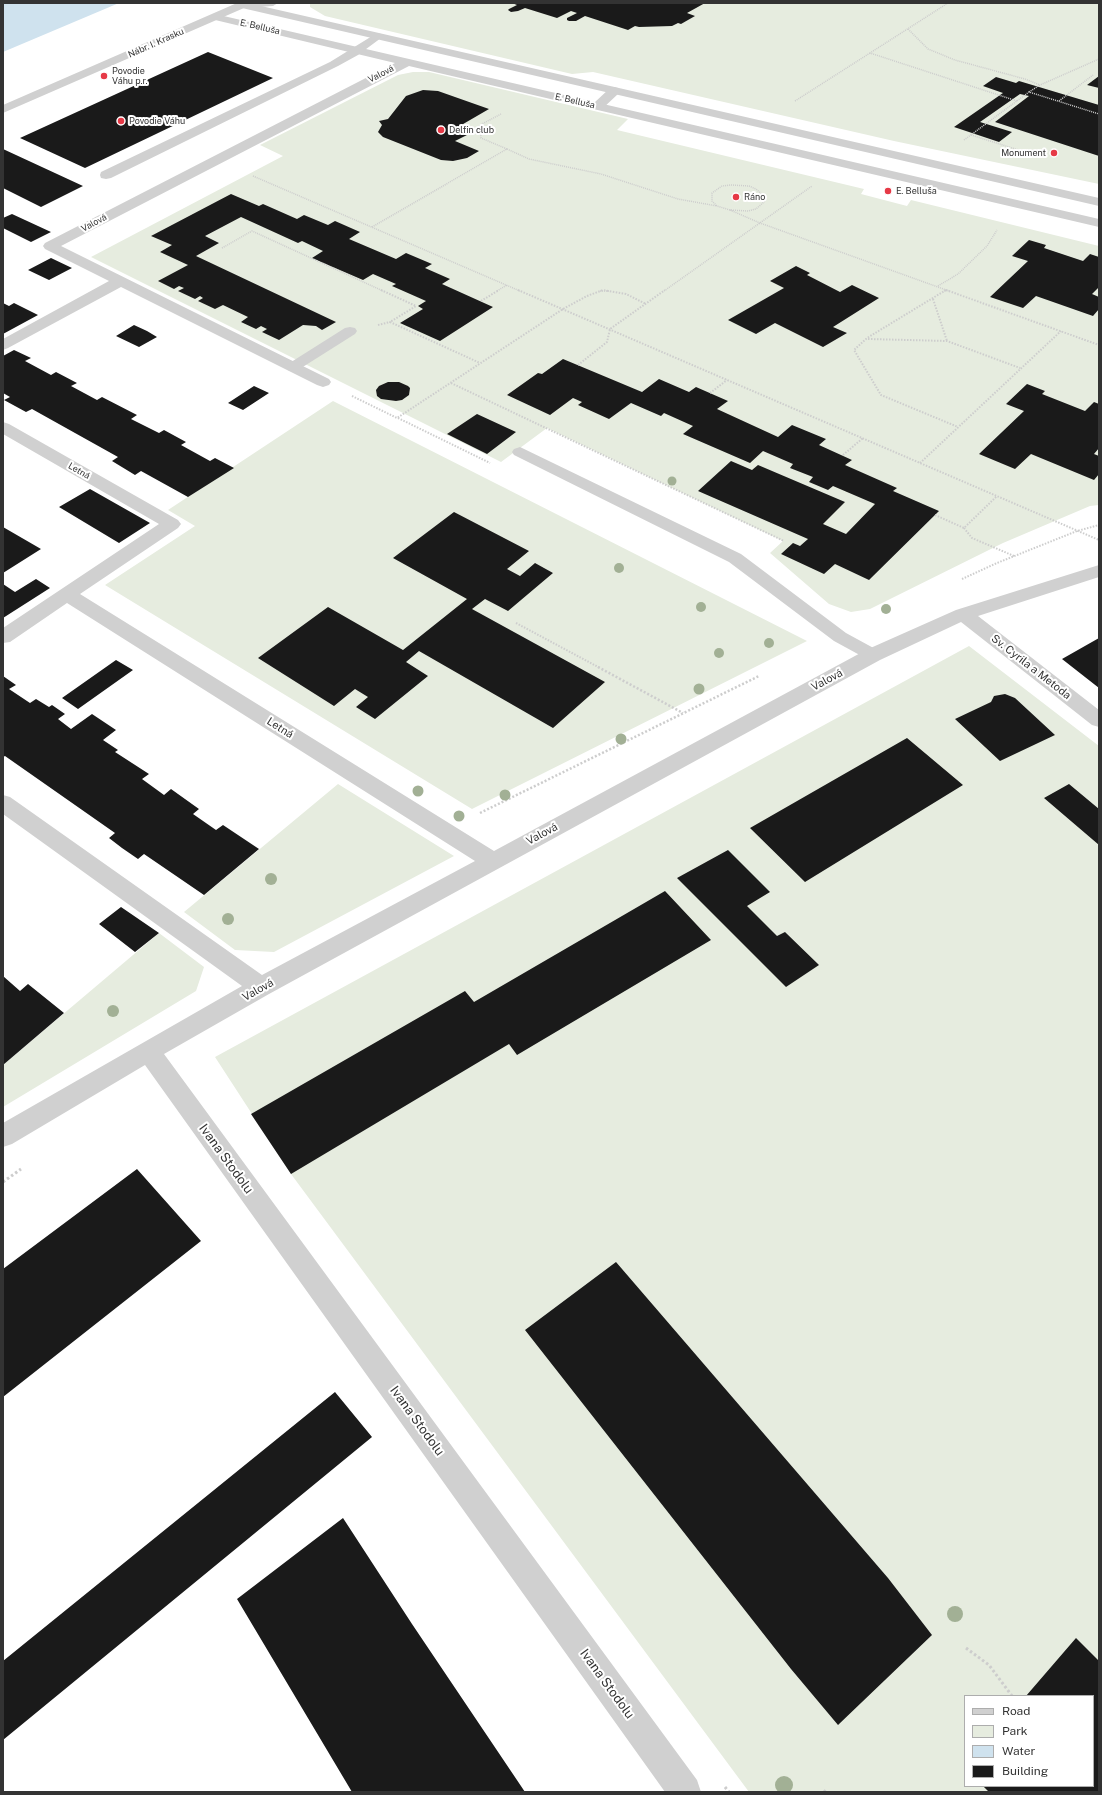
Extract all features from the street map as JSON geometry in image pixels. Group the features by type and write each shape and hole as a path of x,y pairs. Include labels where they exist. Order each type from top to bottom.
{"street":[{"name":"E. Belluša","path":"243,4 1099,202"},
{"name":"E. Belluša","path":"215,17 1099,223"},
{"name":"Valová","path":"323,382 50,246 393,68 408,62"},
{"path":"3,345 121,281"},
{"name":"Letná","path":"3,427 172,524 3,637"},
{"name":"Valová","path":"3,1136 261,987 874,655 964,614 1099,570"},
{"name":"Letná","path":"67,594 493,861"},
{"name":"Sv. Cyrila a Metoda","path":"964,614 1099,720"},
{"path":"3,803 261,987"},
{"name":"Ivana Stodolu","path":"148,1051 685,1792"}],"lane":[{"name":"Nábr. I. Krasku","path":"3,109 243,4 273,3"},
{"path":"106,175 334,64 359,50 377,36"},
{"path":"598,106 614,91"},
{"path":"293,367 350,331"},
{"path":"520,452 736,558 840,637 874,655"}],"path":[{"path":"791,104 948,3"},
{"path":"908,29 928,49 955,60 1025,79 1040,85"},
{"path":"870,53 1017,101"},
{"path":"963,141 1040,85 1099,59"},
{"path":"1059,102 1093,75"},
{"path":"1029,92 1099,114"},
{"path":"503,113 480,125 481,138 529,159 601,174 678,199 717,206 730,210 760,223 1099,345"},
{"path":"372,227 507,149"},
{"path":"216,160 1099,540"},
{"path":"717,206 712,202 711,197 712,193 722,186 748,186 756,189 765,197 762,205 756,209 739,211 730,210"},
{"path":"578,365 607,342 610,330 813,186"},
{"path":"937,286 958,274 978,255 987,246 1000,225"},
{"path":"222,248 252,232 416,306 390,322 480,364"},
{"path":"481,301 507,285"},
{"path":"397,418 563,309 587,296 603,290 626,294 646,304"},
{"path":"946,290 867,338 854,350 881,395 958,427"},
{"path":"933,299 947,341"},
{"path":"920,463 1020,368 1062,331"},
{"path":"867,338 947,341 1020,368"},
{"path":"710,393 728,380"},
{"path":"323,382 499,467 520,452"},
{"path":"451,383 784,541"},
{"path":"843,455 863,438"},
{"path":"964,528 997,496"},
{"path":"935,515 964,528 972,538 1014,556"},
{"path":"516,623 683,714"},
{"path":"444,830 764,674"},
{"path":"3,1182 22,1168"},
{"path":"966,1648 989,1665 1011,1695"},
{"path":"724,1786 729,1792"}],"green space":[{"path":"310,3 1099,3 1099,184 894,141 593,72 572,74 325,16 310,7"},
{"path":"413,72 429,72 628,119 617,130 864,189 861,194 907,206 911,200 1099,246 1099,505 1090,506 1003,543 870,609 851,612 829,604 770,553 783,541 547,428 501,462 91,257 283,156 260,145 398,75"},
{"path":"333,401 807,641 472,809 105,585 195,526 168,510"},
{"path":"969,646 1099,746 1099,1792 749,1792 291,1174 215,1057"},
{"path":"338,784 454,856 274,952 235,950 184,912"},
{"path":"159,933 204,967 196,991 3,1107 3,1065"}],"water":[{"path":"3,3 119,3 3,52"}],"building":[{"path":"512,3 705,3 687,13 695,16 681,24 678,23 672,26 635,26 628,30 585,16 576,21 569,21 567,18 577,13 571,11 557,18 525,8 511,12 508,10 517,5"},
{"name":"Povodie Váhu","path":"208,52 273,78 85,168 20,138"},
{"path":"1099,76 1099,88 1087,85"},
{"path":"996,77 1016,83 1019,81 1099,105 1099,156 995,122 1029,96 1020,94 980,122 1012,132 999,142 954,127 1003,93 983,86"},
{"path":"423,90 438,91 489,109 458,127 467,130 467,135 455,141 479,151 467,158 453,161 441,160 383,137 378,132 382,125 379,121 388,119 406,96"},
{"path":"3,149 83,186 41,207 3,188"},
{"path":"231,194 259,206 263,204 297,219 304,215 328,225 335,221 360,232 349,239 396,259 406,253 432,264 425,268 450,279 442,284 493,307 440,341 400,323 423,309 418,306 426,301 392,286 396,284 373,274 363,280 312,258 323,251 302,241 298,243 241,217 205,236 219,243 196,256 336,322 322,330 316,326 303,325 279,340 262,332 267,329 261,326 256,329 241,322 248,317 223,305 215,309 198,301 203,298 200,296 195,299 178,291 184,288 179,286 174,289 158,281 188,265 160,252 172,245 151,236"},
{"path":"12,214 51,232 31,242 3,228 3,218"},
{"path":"1029,240 1046,245 1044,248 1083,261 1090,254 1099,257 1099,287 1092,294 1099,297 1099,309 1093,316 1036,296 1023,308 990,297 1028,261 1012,256"},
{"path":"51,258 72,268 49,280 28,270"},
{"path":"796,266 810,273 807,275 840,292 852,285 879,298 833,327 847,333 823,347 775,323 756,334 728,320 784,288 770,281"},
{"path":"3,303 9,306 14,303 38,315 3,334"},
{"path":"134,325 157,337 139,347 116,336"},
{"path":"14,350 31,358 25,361 51,375 56,372 77,383 71,386 97,400 102,397 137,415 131,419 159,433 164,430 186,442 181,445 210,461 215,458 234,468 188,497 141,471 135,475 112,461 118,457 32,409 26,412 4,400 10,397 3,393 3,356"},
{"path":"563,359 642,392 659,379 689,392 696,387 728,401 717,409 778,437 792,425 826,439 819,445 852,460 845,465 897,488 893,491 939,511 869,580 835,564 824,574 781,554 793,543 800,546 808,539 698,491 731,461 752,470 758,465 845,502 823,524 846,534 875,504 833,486 828,490 809,482 813,477 790,468 793,464 763,451 750,463 683,434 693,426 664,413 661,416 631,403 609,419 578,405 582,402 573,398 550,415 507,395 538,373 542,374"},
{"path":"388,382 399,382 408,386 410,388 409,395 402,400 396,401 381,399 377,396 376,390 379,386"},
{"path":"1027,384 1045,391 1042,394 1085,411 1094,402 1099,404 1099,448 1094,454 1099,456 1099,474 1094,480 1031,454 1015,469 979,454 1024,411 1006,404"},
{"path":"254,386 269,393 243,410 228,403"},
{"path":"477,414 516,432 487,454 447,434"},
{"path":"90,489 150,523 119,543 59,507"},
{"path":"454,512 529,551 507,569 520,576 535,563 553,573 508,611 485,599 472,609 605,682 553,728 419,651 406,662 428,676 375,719 356,707 368,697 355,689 334,706 258,658 328,607 403,650 467,599 393,558"},
{"path":"3,527 41,549 3,573"},
{"path":"36,579 50,588 3,618 3,584 15,592"},
{"path":"1099,638 1099,688 1062,659"},
{"path":"116,660 133,670 78,709 62,698"},
{"path":"3,676 16,685 9,689 30,703 36,699 49,707 52,705 65,714 58,719 71,729 92,714 116,730 103,740 118,750 115,752 149,774 142,779 164,795 171,789 199,809 193,814 216,830 223,825 259,849 204,895 144,854 138,859 109,838 115,833 5,756 3,757"},
{"path":"1005,694 1015,698 1055,735 1000,761 955,719 991,702 994,696"},
{"path":"907,738 963,785 805,882 750,828"},
{"path":"1069,784 1099,809 1099,845 1044,798"},
{"path":"728,850 770,892 747,906 777,936 785,932 819,965 786,987 677,878"},
{"path":"665,891 711,940 517,1055 509,1044 291,1174 251,1114 465,991 474,1002"},
{"path":"121,907 159,933 135,952 99,924"},
{"path":"3,976 20,991 28,984 64,1013 3,1065"},
{"path":"137,1169 201,1241 3,1397 3,1269"},
{"path":"616,1262 888,1578 932,1635 838,1725 791,1669 525,1330"},
{"path":"335,1392 372,1437 3,1740 3,1661"},
{"path":"343,1518 525,1792 352,1792 237,1599"},
{"path":"1076,1638 1099,1661 1099,1792 989,1792 984,1787 1094,1787 1094,1695 1027,1695"}],"place":[{"name":"Povodie Váhu p.r.","path":"104,76"},
{"name":"Povodie Váhu","path":"121,121"},
{"name":"Delfin club","path":"441,130"},
{"name":"Monument","path":"1054,153"},
{"name":"E. Belluša","path":"888,191"},
{"name":"Ráno","path":"736,197"}]}
